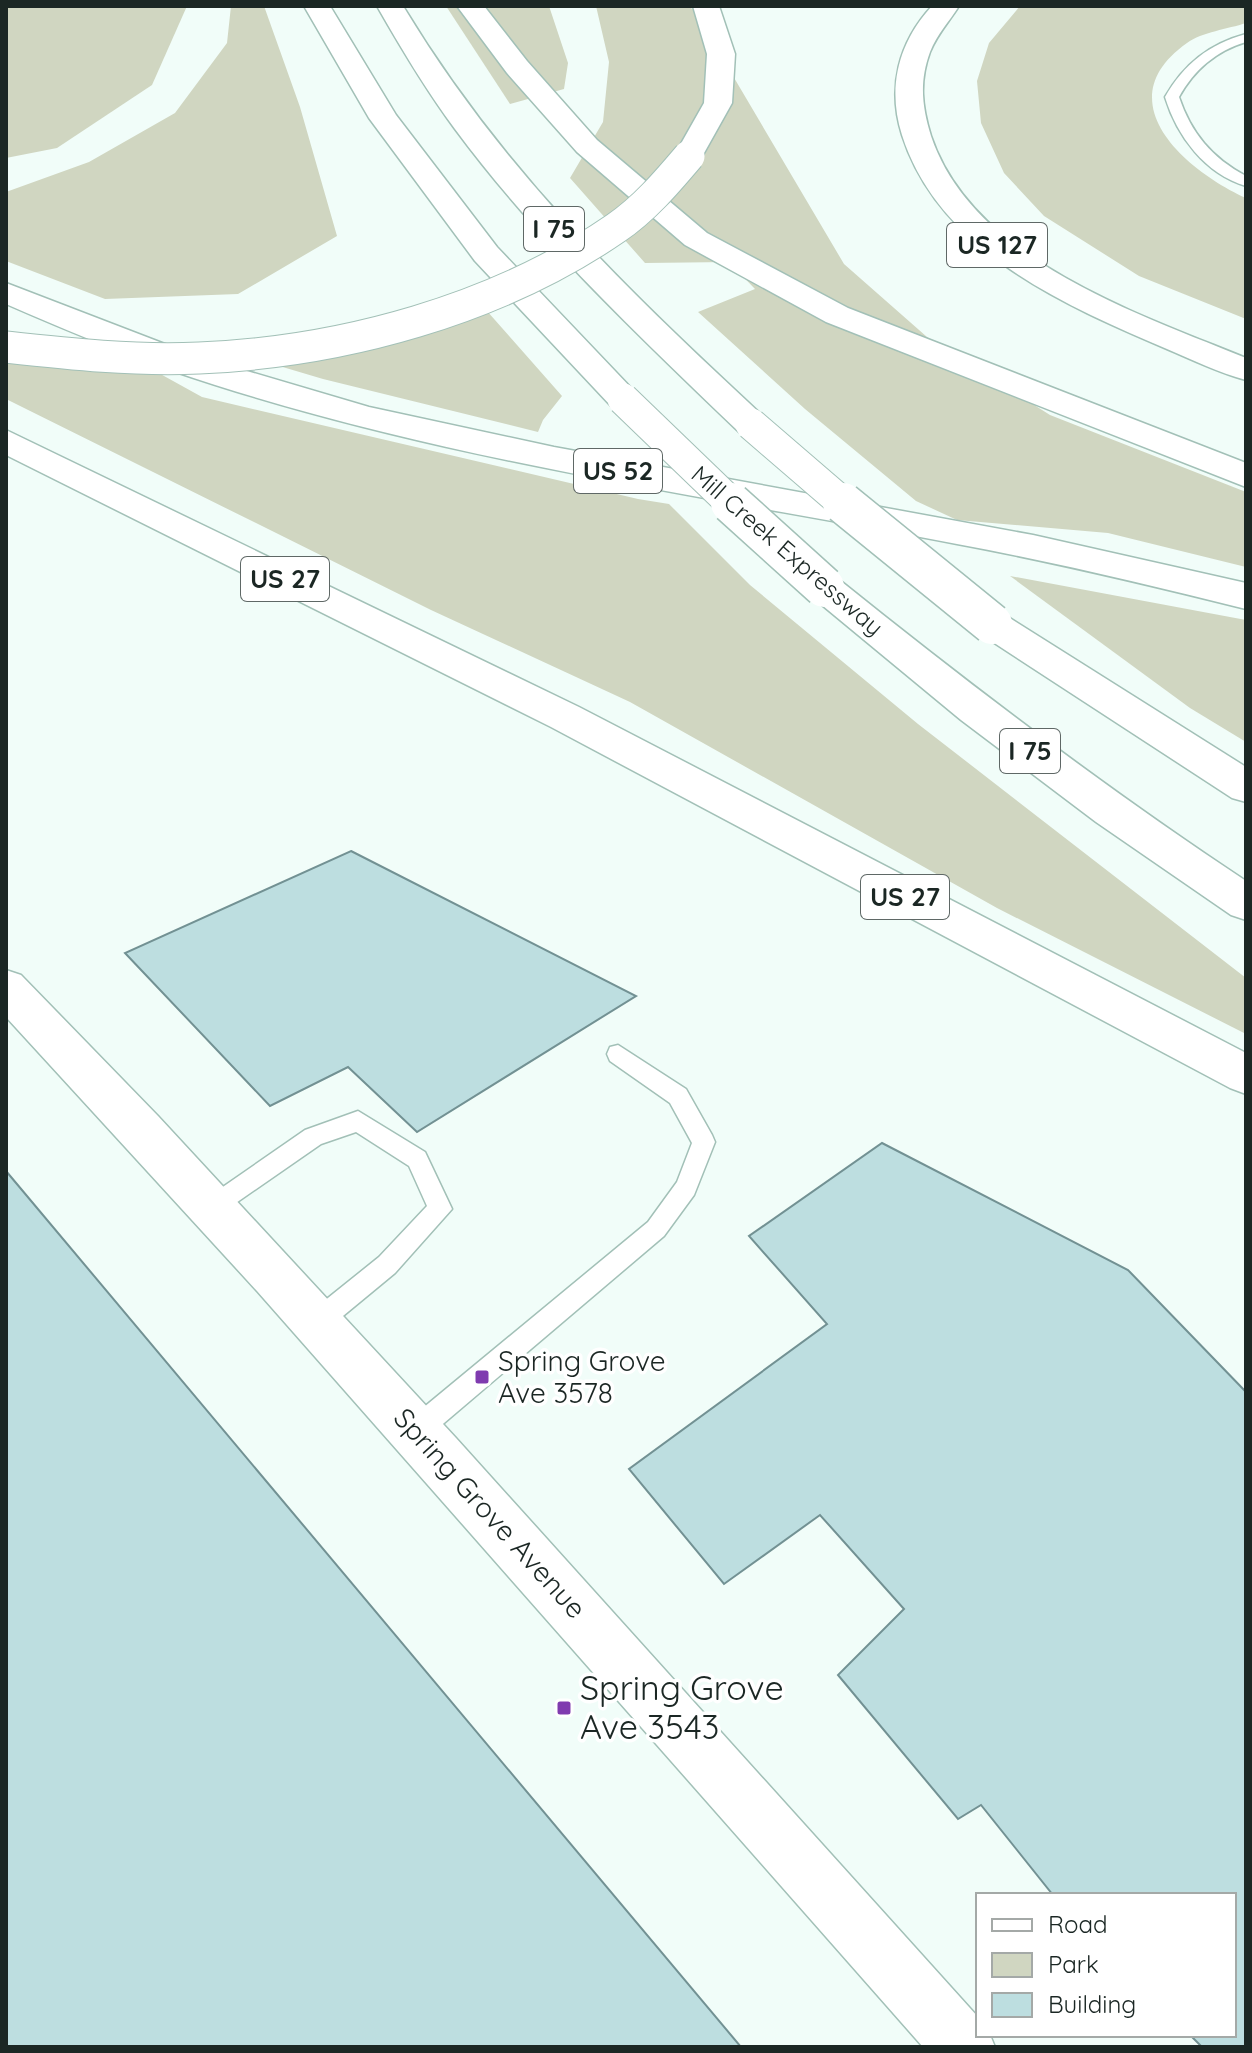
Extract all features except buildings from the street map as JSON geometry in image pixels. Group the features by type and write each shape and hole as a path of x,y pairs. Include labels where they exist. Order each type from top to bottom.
{"main road":[{"name":"Mill Creek Expressway","path":"317,6 383,118 477,243 623,399 734,508 824,587 975,710 1085,793 1246,903"},
{"name":"I 75","path":"390,6 411,44 451,102 558,234 654,333 751,424 883,538 992,624 1246,787"},
{"path":"470,6 517,67 587,146 696,239 837,315 1246,476"},
{"path":"6,347 105,358 202,358 306,346 401,325 486,296 560,263 618,227 660,190 689,156 718,103 721,54 706,6"},
{"name":"US 127","path":"946,6 922,39 911,70 908,101 913,134 927,167 951,201 984,234 1049,281 1102,309 1246,370"},
{"name":"US 52","path":"6,292 64,319 209,374 357,416 503,450 1031,546 1246,596"},
{"name":"US 27","path":"6,441 565,717 1246,1075"},
{"name":"Spring Grove Avenue","path":"6,988 104,1087 317,1322 657,1699 964,2047"}],"lane":[{"path":"1246,38 1202,58 1183,77 1172,97 1179,122 1198,148 1226,172 1246,182"},
{"path":"415,1431 656,1229 686,1188 704,1142 678,1096 618,1054"},
{"path":"212,1207 313,1137 358,1121 417,1159 440,1209 387,1265 317,1322"}],"green space":[{"path":"6,6 187,6 152,85 57,148 6,158"},
{"path":"231,6 264,6 300,107 337,236 238,294 105,299 6,261 6,192 89,162 175,113 227,43"},
{"path":"446,6 549,6 568,63 564,89 510,104"},
{"path":"596,6 688,6 694,10 844,264 927,337 1050,415 1246,492 1246,567 1108,533 957,520 916,501 805,409 698,312 755,289 729,262 645,263 570,178 603,122 609,62"},
{"path":"1020,6 1246,6 1246,23 1208,33 1187,43 1163,65 1153,88 1154,110 1163,132 1179,152 1223,186 1246,198 1246,319 1139,276 1044,216 1004,173 981,123 977,81 989,43"},
{"path":"487,311 562,396 543,420 538,432 323,379 205,344"},
{"path":"6,348 117,350 202,397 669,504 750,585 918,724 1246,978 1246,1034 997,908 630,702 431,610 6,399"},
{"path":"1010,576 1246,620 1246,742 1190,708"}],"place":[{"name":"Spring Grove Ave 3578","path":"482,1377"},
{"name":"Spring Grove Ave 3543","path":"564,1708"}]}
